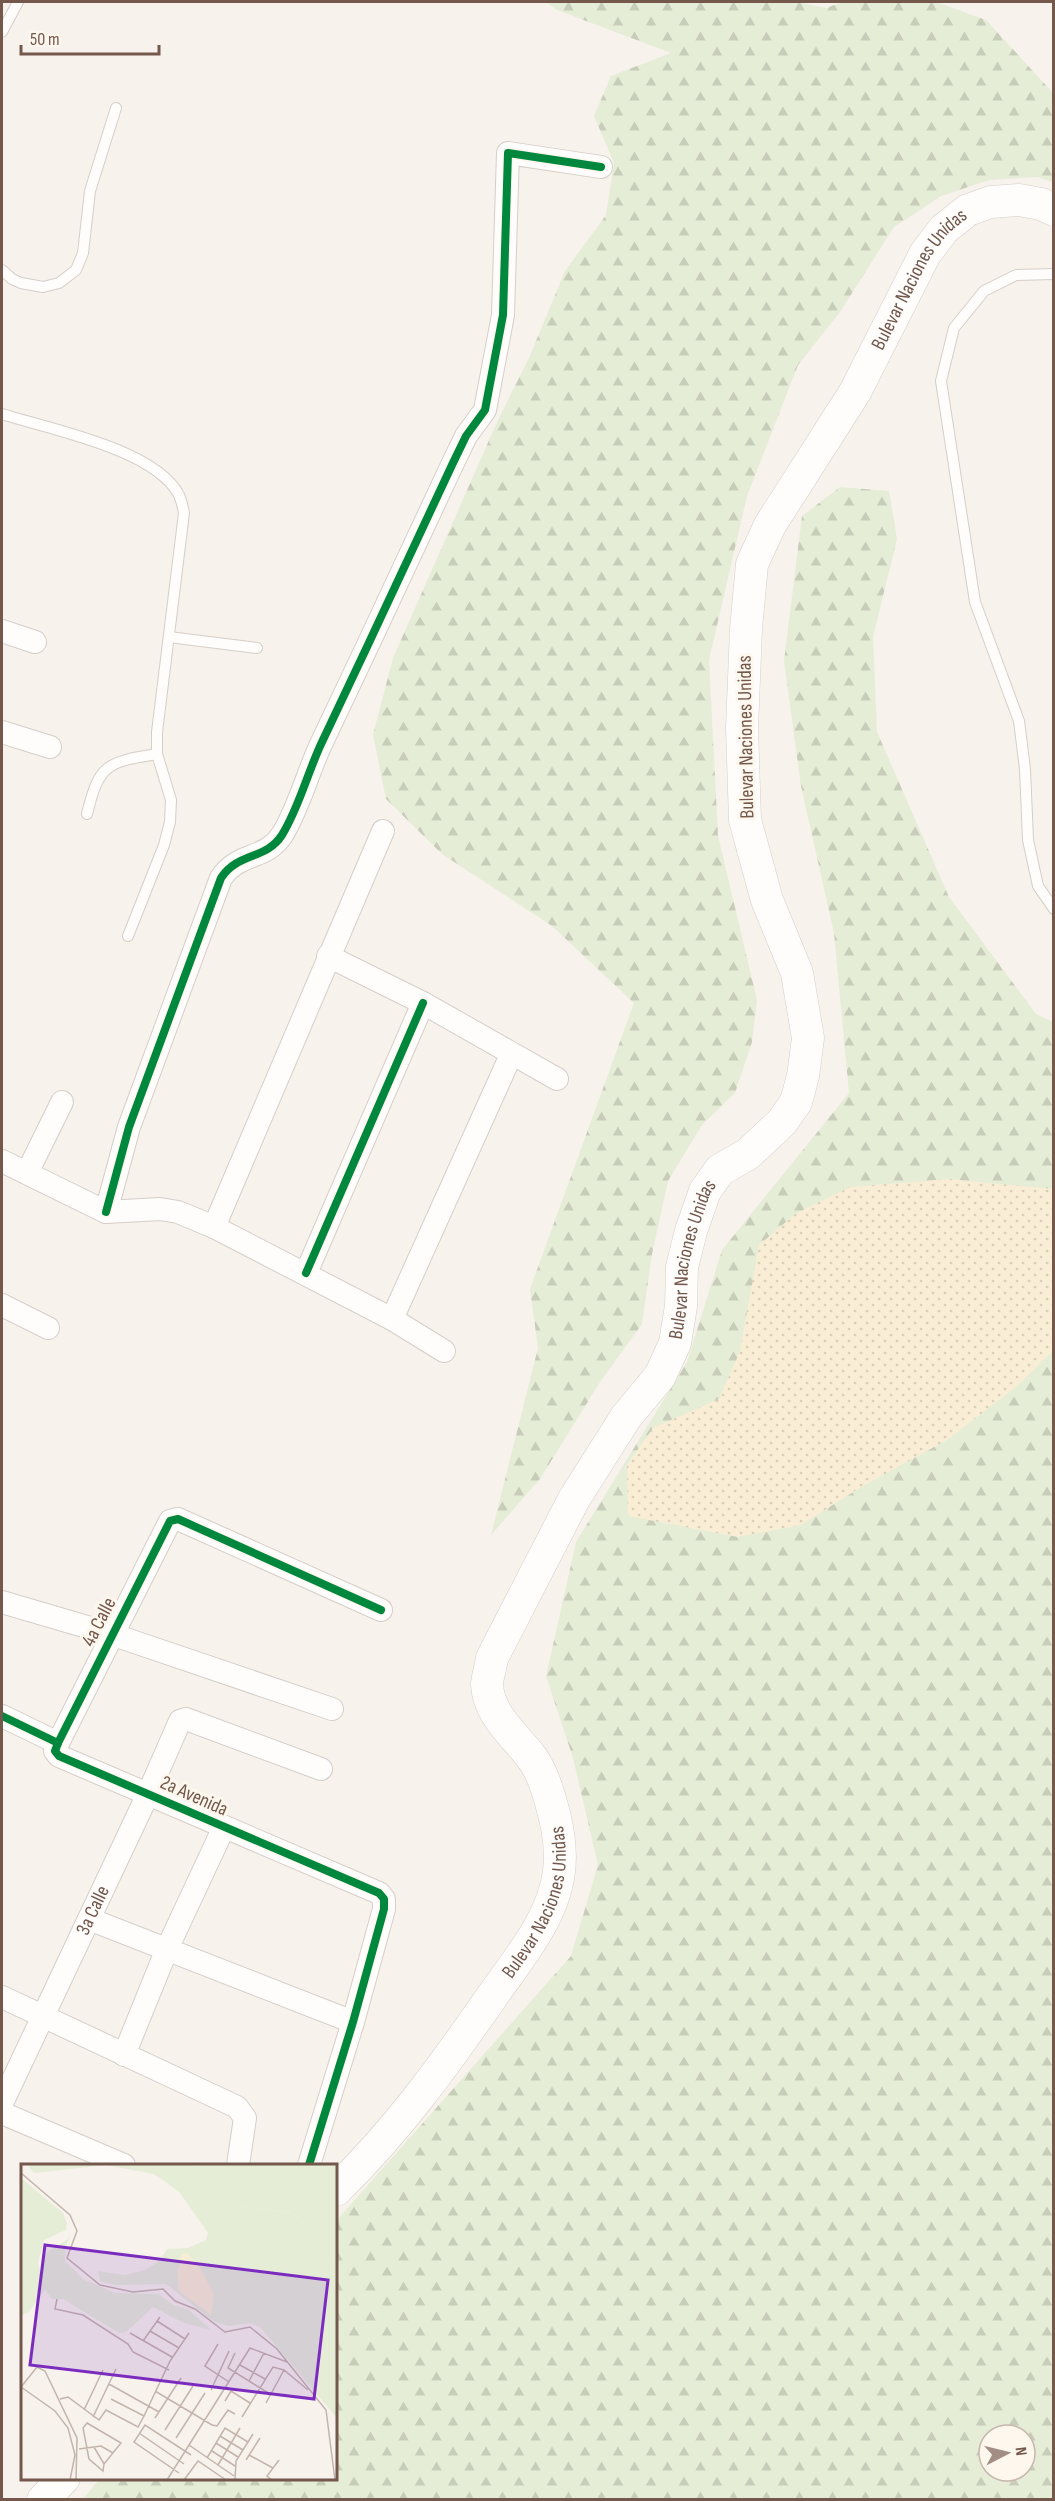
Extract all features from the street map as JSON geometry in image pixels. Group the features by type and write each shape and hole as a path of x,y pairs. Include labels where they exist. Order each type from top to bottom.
{"main road":[{"name":"Bulevar Naciones Unidas","path":"338,2188 398,2126 461,2042 526,1948 545,1916 559,1872 557,1829 541,1771 505,1728 492,1706 487,1685 492,1658 574,1499 626,1417 660,1376 675,1343 681,1306 682,1267 705,1191 720,1170 748,1154 782,1122 796,1102 803,1076 808,1038 797,973 767,900 746,820 742,728 746,629 752,564 770,525 855,392 925,254 944,229 968,210 991,202 1018,200 1041,204 1053,210"},
{"path":"44,2499 62,2480"}],"street":[{"path":"106,1212 129,1127 221,878 233,863 275,845 283,833 318,752 466,435 485,410 502,315 508,153 601,167"},
{"path":"2,631 35,642"},
{"path":"2,732 50,747"},
{"path":"214,1227 383,831"},
{"path":"328,956 423,1003 511,1055 557,1079"},
{"path":"306,1273 423,1003"},
{"path":"392,1318 511,1055"},
{"path":"27,1173 62,1102"},
{"path":"2,1161 106,1212 160,1209 178,1212 214,1227 392,1318 444,1351"},
{"path":"2,1305 48,1328"},
{"name":"4a Calle","path":"58,1743 111,1634 168,1525 174,1520 178,1519 381,1610"},
{"path":"2,1602 111,1634 332,1709"},
{"name":"2a Avenida","path":"2,1716 58,1743 55,1751 59,1756 374,1889 384,1899 384,1910 353,2022"},
{"name":"3a Calle","path":"2,2103 148,1794 180,1721 184,1718 321,1768"},
{"path":"124,2055 167,1949 224,1827"},
{"path":"89,1919 353,2022 309,2164"},
{"path":"2,1997 240,2110 245,2124 238,2164"},
{"path":"2,2114 122,2164"}],"lane":[{"path":"2,32 18,2"},
{"path":"2,270 21,283 43,287 59,283 76,270 83,253 90,191 116,108"},
{"path":"1053,274 1016,275 984,291 954,328 941,381 975,602 1019,721 1025,770 1028,840 1038,886 1053,909"},
{"path":"2,414 127,452 166,480 178,494 184,513 157,732 157,754 171,800 170,822 164,845 128,936"},
{"path":"169,637 258,648"},
{"path":"87,814 92,792 102,771 115,763 157,754"}],"green space":[{"path":"546,2 796,2 827,8 841,2 936,2 986,20 1053,93 1054,183 1038,177 989,180 941,196 894,227 840,312 798,365 747,496 709,660 718,836 757,1000 752,1042 735,1093 702,1125 668,1181 652,1254 642,1324 600,1382 540,1479 491,1535 538,1348 530,1289 634,1003 552,926 442,854 386,799 373,735 393,658 498,420 529,358 565,271 606,215 614,163 594,116 611,76 671,53 557,10"},
{"path":"840,487 889,491 897,539 873,637 877,732 949,897 1036,1014 1053,1022 1053,2499 82,2500 99,2480 338,2480 338,2219 571,1956 598,1865 573,1758 546,1676 576,1542 687,1362 722,1250 849,1093 834,933 801,786 784,661 802,516"}],"sand":[{"path":"949,1179 1053,1189 1053,1351 1017,1386 947,1440 861,1487 801,1525 738,1537 628,1516 627,1465 653,1428 719,1399 740,1351 759,1245 795,1214 850,1187"}],"cycle path":[{"path":"106,1212 129,1127 221,878 235,864 268,849 282,835 322,742 452,465 466,436 485,410 503,315 508,153 601,167"},
{"path":"306,1273 423,1003"},
{"path":"58,1743 170,1521 178,1519 381,1610"},
{"path":"2,1716 58,1743 55,1751 59,1756 379,1893 384,1899 384,1909 353,2022 309,2164"}]}
